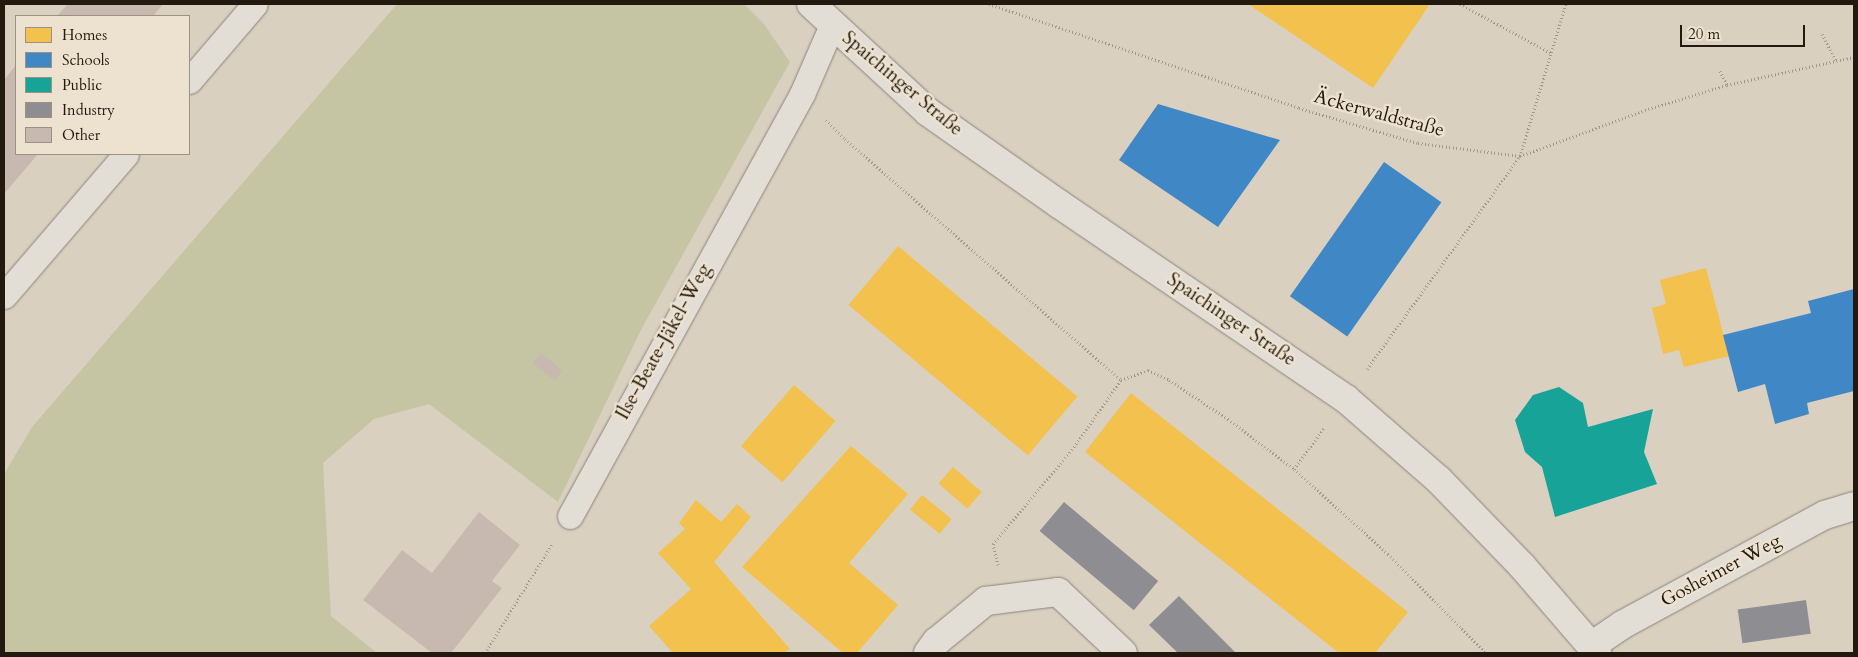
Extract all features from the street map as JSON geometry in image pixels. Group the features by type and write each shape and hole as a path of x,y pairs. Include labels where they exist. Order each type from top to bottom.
{"street":[{"name":"Spaichinger Straße","path":"811,4 928,112 1059,204 1346,398 1439,480 1522,566 1594,650"},
{"name":"Gosheimer Weg","path":"1594,650 1622,625 1816,520 1854,506"},
{"path":"928,653 936,642 986,601 1058,592 1123,653"}],"lane":[{"path":"190,80 255,4"},
{"name":"Ilse-Beate-Jäkel-Weg","path":"570,516 802,94 832,25"},
{"path":"4,296 125,155"}],"path":[{"name":"Äckerwaldstraße","path":"988,4 1299,108 1418,143 1520,156 1645,110 1727,85 1854,57"},
{"path":"1460,4 1551,53"},
{"path":"1294,469 1520,156 1566,4"},
{"path":"1822,34 1836,60"},
{"path":"1720,71 1727,85"},
{"path":"802,94 845,139 1122,380"},
{"path":"1005,599 994,544 1074,447 1122,380 1148,370 1169,380 1228,418 1294,469 1388,554 1486,653"},
{"path":"485,653 570,516"}],"green space":[{"path":"397,4 744,4 764,24 790,62 642,328 558,502 429,404 374,419 323,463 331,616 377,653 4,653 4,474 32,427"}],"building: Homes":[{"path":"1248,4 1430,4 1373,88"},
{"path":"898,246 1077,396 1028,455 849,305"},
{"path":"1706,268 1729,356 1684,367 1679,350 1663,354 1652,308 1666,304 1660,280"},
{"path":"794,385 836,421 782,482 741,446"},
{"path":"1131,393 1408,612 1375,653 1339,653 1085,452"},
{"path":"851,446 908,494 849,563 898,605 857,653 843,653 742,567"},
{"path":"953,467 982,492 967,509 939,484"},
{"path":"922,495 952,519 940,534 910,510"},
{"path":"696,500 721,522 737,504 751,517 714,562 790,649 784,653 673,653 649,626 691,589 658,553 685,529 679,523"}],"building: Schools":[{"path":"1158,104 1280,140 1218,227 1119,160"},
{"path":"1384,162 1441,202 1347,336 1290,296"},
{"path":"1854,289 1854,391 1807,403 1809,414 1775,424 1765,384 1738,392 1723,335 1811,313 1808,301"}],"building: Public":[{"path":"1559,387 1583,403 1588,427 1653,409 1644,452 1657,484 1555,517 1542,467 1525,452 1515,420 1533,395"}],"building: Industry":[{"path":"1064,502 1158,581 1134,610 1040,531"},
{"path":"1179,596 1236,653 1178,653 1149,625"},
{"path":"1806,600 1811,634 1742,643 1738,610"}],"building: Other":[{"path":"68,4 163,4 154,15 58,15"},
{"path":"15,66 15,155 37,155 4,194 4,80"},
{"path":"541,353 563,371 555,381 533,363"},
{"path":"479,512 520,545 492,581 502,588 451,653 432,653 363,600 402,550 432,573"}]}
